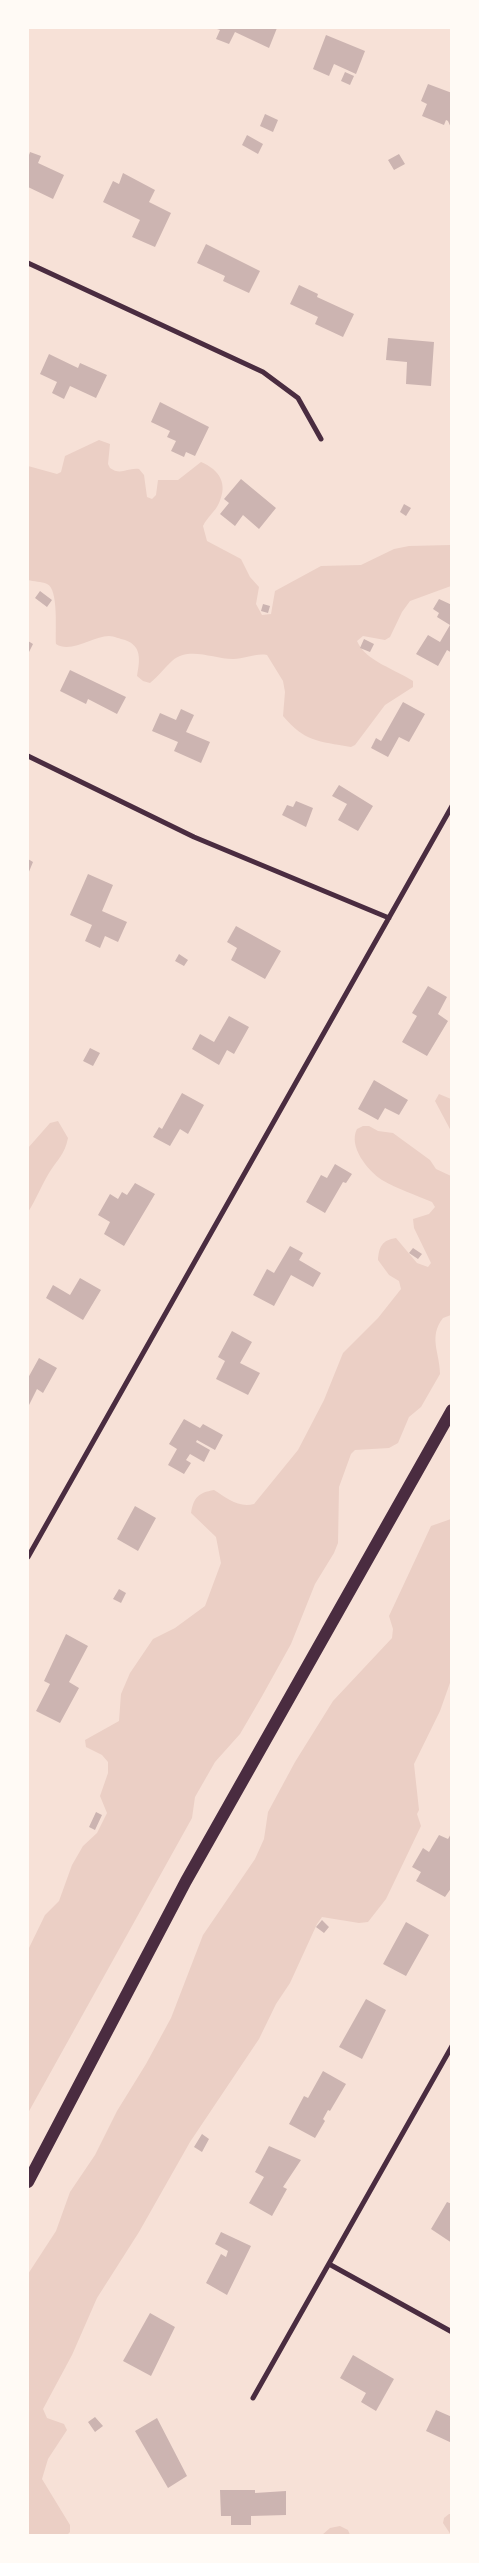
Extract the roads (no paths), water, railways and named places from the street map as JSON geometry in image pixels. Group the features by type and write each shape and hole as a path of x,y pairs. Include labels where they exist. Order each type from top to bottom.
{"main road":[{"path":"28,2182 186,1880 452,1410"}],"street":[{"path":"28,263 263,372 298,398 321,439"},
{"path":"28,756 194,837 389,918"},
{"path":"28,1557 452,806"},
{"path":"253,2398 452,2046"},
{"path":"329,2264 452,2332"}]}
